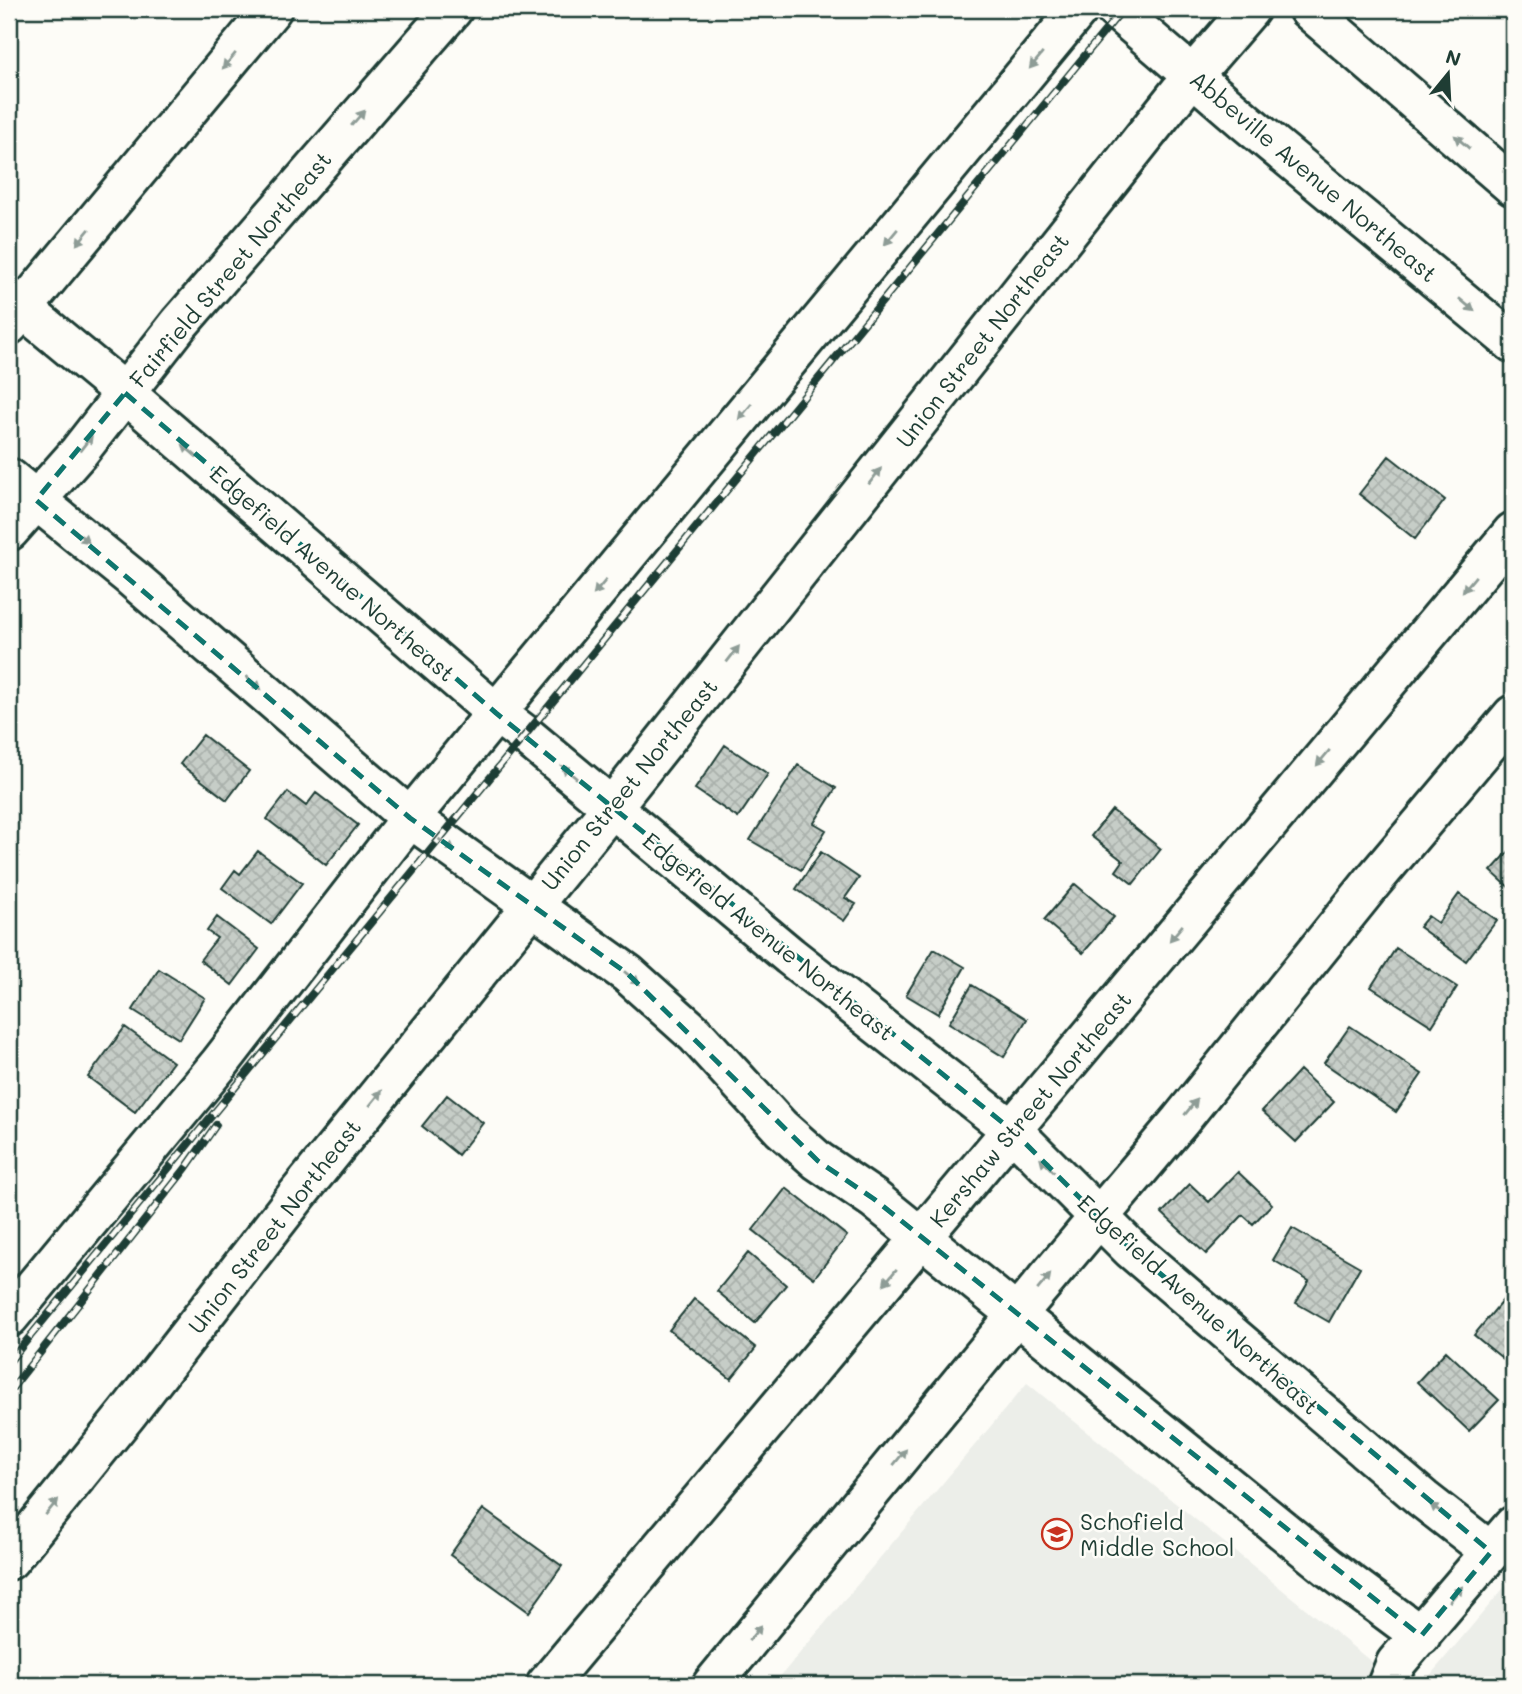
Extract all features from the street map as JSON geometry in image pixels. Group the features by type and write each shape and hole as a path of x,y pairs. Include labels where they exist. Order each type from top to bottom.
{"street":[{"path":"13,310 272,9"},
{"name":"Fairfield Street Northeast","path":"9,531 22,489 79,452 179,324 453,9"},
{"path":"9,1317 220,1063 496,713 1079,9"},
{"name":"Abbeville Avenue Northeast","path":"1115,9 1246,122 1513,343"},
{"name":"Union Street Northeast","path":"9,1560 294,1199 612,807 1193,75 1250,9"},
{"path":"1308,9 1513,186"},
{"name":"Edgefield Avenue Northeast","path":"13,310 125,393 496,713 790,956 1013,1131 1131,1249 1423,1499 1502,1539"},
{"path":"22,489 131,577 411,818 628,974 695,1034 781,1128 818,1161 874,1199 1018,1313 1328,1567 1422,1636"},
{"name":"Kershaw Street Northeast","path":"546,1685 1513,532"},
{"path":"712,1685 1374,880 1513,715"},
{"path":"1387,1685 1396,1663 1422,1636 1502,1539"}],"highlighted area":[{"path":"125,393 496,713 1013,1131 1131,1249 1491,1552 1421,1636 874,1199 818,1161 628,974 410,818 36,500"}],"shaded area":[{"name":"Schofield Middle School","path":"1027,1383 1400,1685 773,1685"},
{"path":"1513,1577 1513,1685 1422,1685"}],"building":[{"path":"1389,456 1445,500 1415,539 1359,494"},
{"path":"203,735 249,771 227,800 180,764"},
{"path":"725,745 768,774 738,818 695,789"},
{"path":"798,765 836,788 814,823 826,830 801,870 750,840"},
{"path":"288,792 306,806 316,793 358,825 326,865 267,819"},
{"path":"1112,810 1161,849 1133,884 1116,871 1123,861 1091,836"},
{"path":"1513,847 1513,891 1491,871"},
{"path":"258,851 302,883 271,924 222,888 235,870 240,874"},
{"path":"821,852 859,878 845,898 856,904 844,921 796,889"},
{"path":"1075,884 1114,917 1083,953 1044,920"},
{"path":"1459,894 1497,920 1466,961 1419,927 1428,916 1438,923"},
{"path":"217,917 259,949 232,985 200,960 217,938 207,931"},
{"path":"1396,948 1457,987 1432,1026 1371,987"},
{"path":"934,949 965,967 938,1014 906,995"},
{"path":"159,969 205,998 179,1039 133,1010"},
{"path":"972,985 1027,1019 1004,1057 949,1023"},
{"path":"1350,1026 1422,1074 1396,1112 1324,1063"},
{"path":"125,1027 173,1062 135,1112 88,1077"},
{"path":"1300,1070 1334,1102 1296,1142 1262,1111"},
{"path":"447,1095 483,1123 458,1155 422,1126"},
{"path":"1238,1172 1272,1204 1253,1224 1243,1215 1206,1254 1162,1213 1190,1184 1209,1202"},
{"path":"786,1188 847,1236 814,1278 753,1230"},
{"path":"1292,1228 1360,1267 1329,1322 1296,1303 1309,1281 1273,1260"},
{"path":"748,1253 786,1285 755,1323 717,1291"},
{"path":"1507,1295 1513,1301 1513,1367 1474,1335"},
{"path":"694,1299 756,1348 731,1379 669,1330"},
{"path":"1446,1351 1499,1400 1469,1431 1417,1382"},
{"path":"483,1509 562,1566 529,1612 450,1555"}],"railway":[{"path":"9,1362 1123,9"},
{"path":"9,1392 186,1168 216,1125"}],"place":[{"name":"Schofield Middle School","path":"1057,1534"}]}
